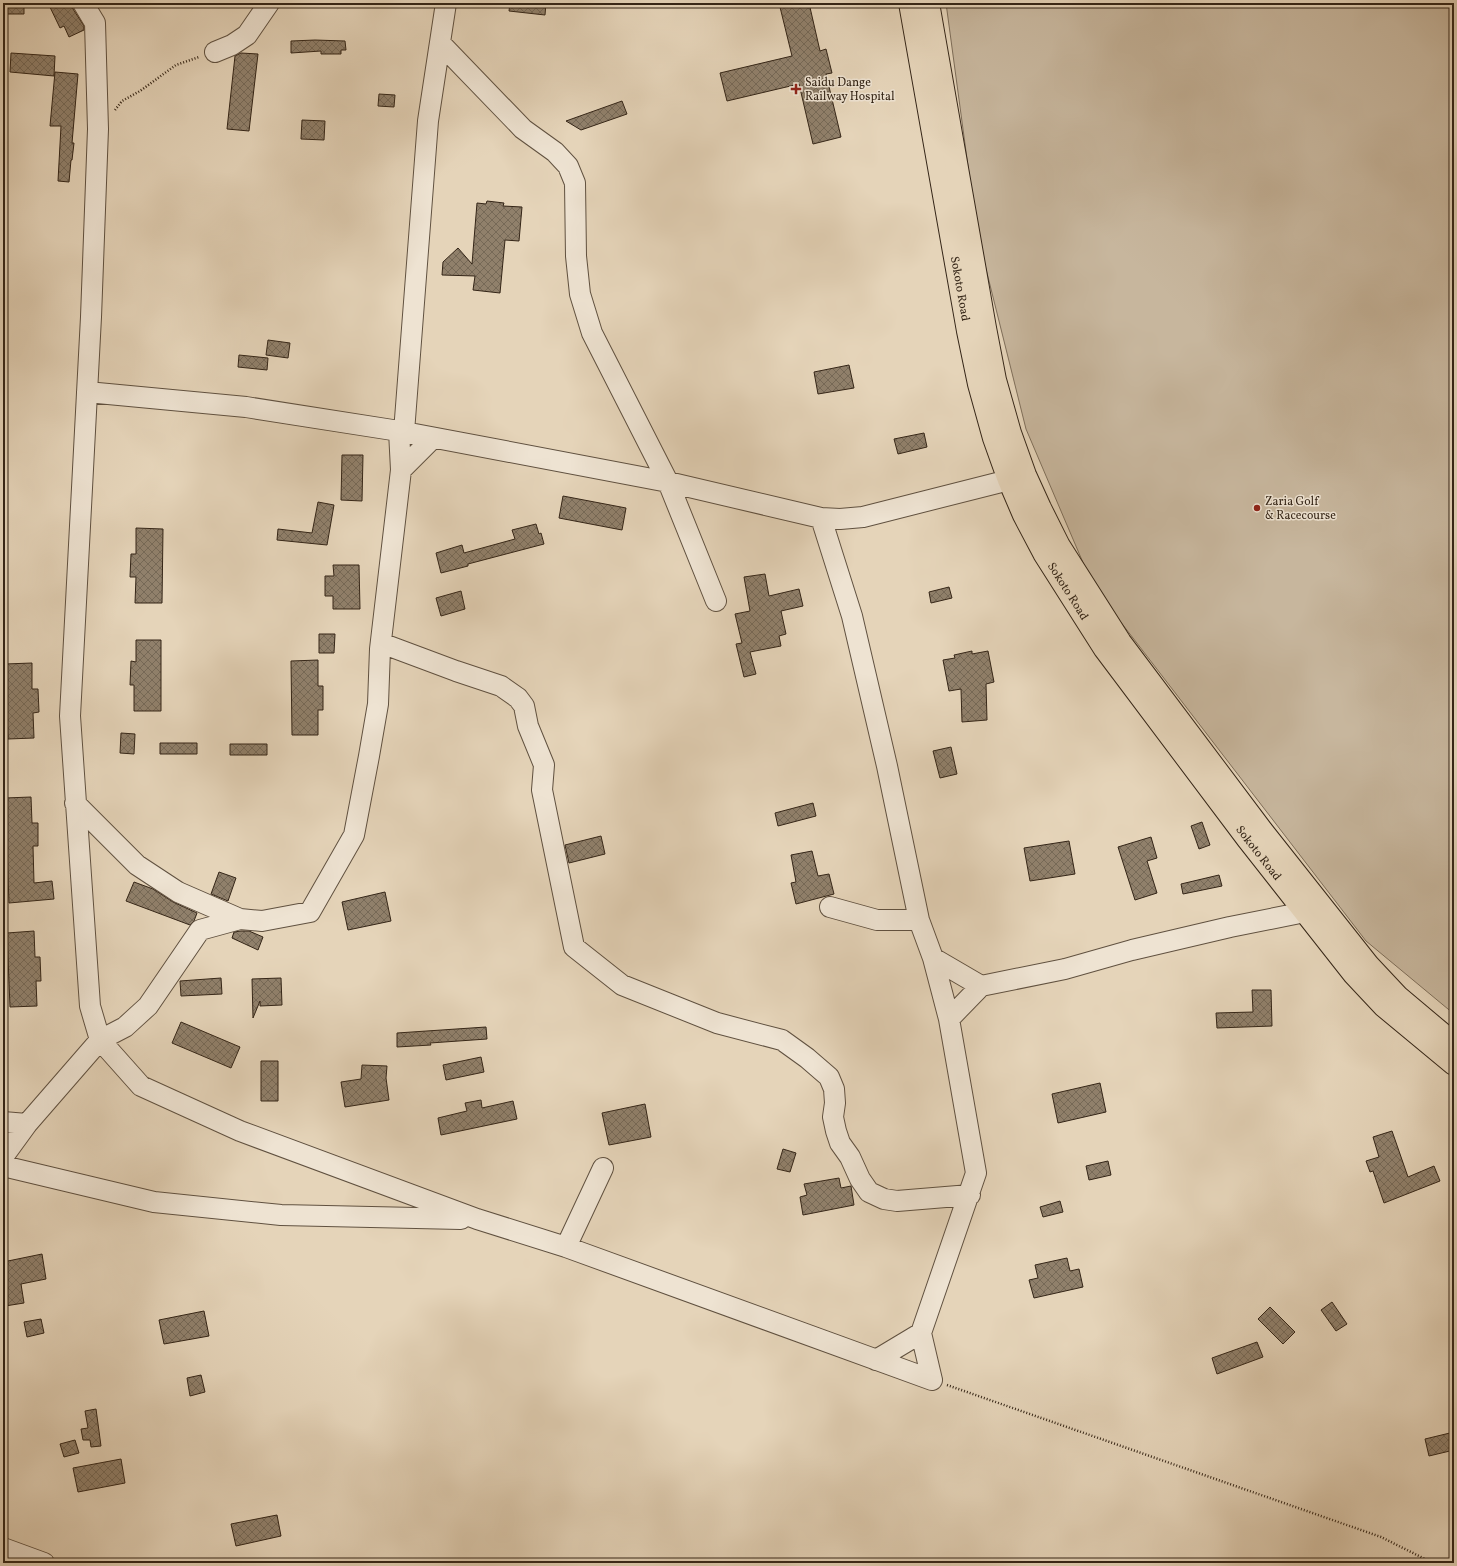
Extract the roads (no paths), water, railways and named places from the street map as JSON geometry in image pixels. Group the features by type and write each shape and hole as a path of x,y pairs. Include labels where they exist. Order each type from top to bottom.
{"main road":[{"name":"Sokoto Road","path":"910,3 968,331 979,384 994,438 1009,480 1024,515 1044,553 1105,649 1247,838 1354,974 1384,1006 1454,1064"},
{"name":"Sokoto Road","path":"928,3 995,380 1010,433 1025,474 1059,546 1120,642 1262,830 1368,965 1398,997 1454,1044"}],"street":[{"path":"82,3 95,23 98,129 87,392 70,716 90,1006 100,1040 141,1086 240,1131 477,1219 566,1247 932,1380 921,1333 970,1195 976,1173 949,1019 933,958 919,920 887,766 852,616 821,518"},
{"path":"215,52 232,46 247,35 269,3"},
{"path":"75,803 137,865 178,892 240,919 262,921 310,912 354,835 378,704 381,644 401,470 402,432 428,121 446,3"},
{"path":"440,43 523,129 555,152 568,166 575,183 576,256 580,294 592,332 668,482 716,601"},
{"path":"87,392 246,407 402,432 668,482 821,518 840,519 864,517 1009,480"},
{"path":"401,470 433,438"},
{"path":"381,644 501,686 518,698 524,706 528,726 544,766 542,790 574,947 622,985 717,1023 782,1040 807,1058 829,1077 834,1089 835,1103 833,1117 836,1132 840,1143 850,1157 860,1179 869,1192 884,1199 897,1201 970,1195"},
{"path":"830,907 876,920 919,920"},
{"path":"949,1019 982,986 1065,969 1132,950 1230,927 1305,912"},
{"path":"3,1157 27,1124 100,1040 125,1027 148,1006 200,930 240,919"},
{"path":"933,958 982,986"},
{"path":"3,1122 27,1124"},
{"path":"3,1166 154,1202 281,1215 477,1219"},
{"path":"566,1247 602,1168"},
{"path":"876,1360 921,1333"},
{"path":"3,1548 44,1563"}],"place":[{"name":"Saidu Dange Railway Hospital","path":"796,89"},
{"name":"Zaria Golf & Racecourse","path":"1257,508"}]}
